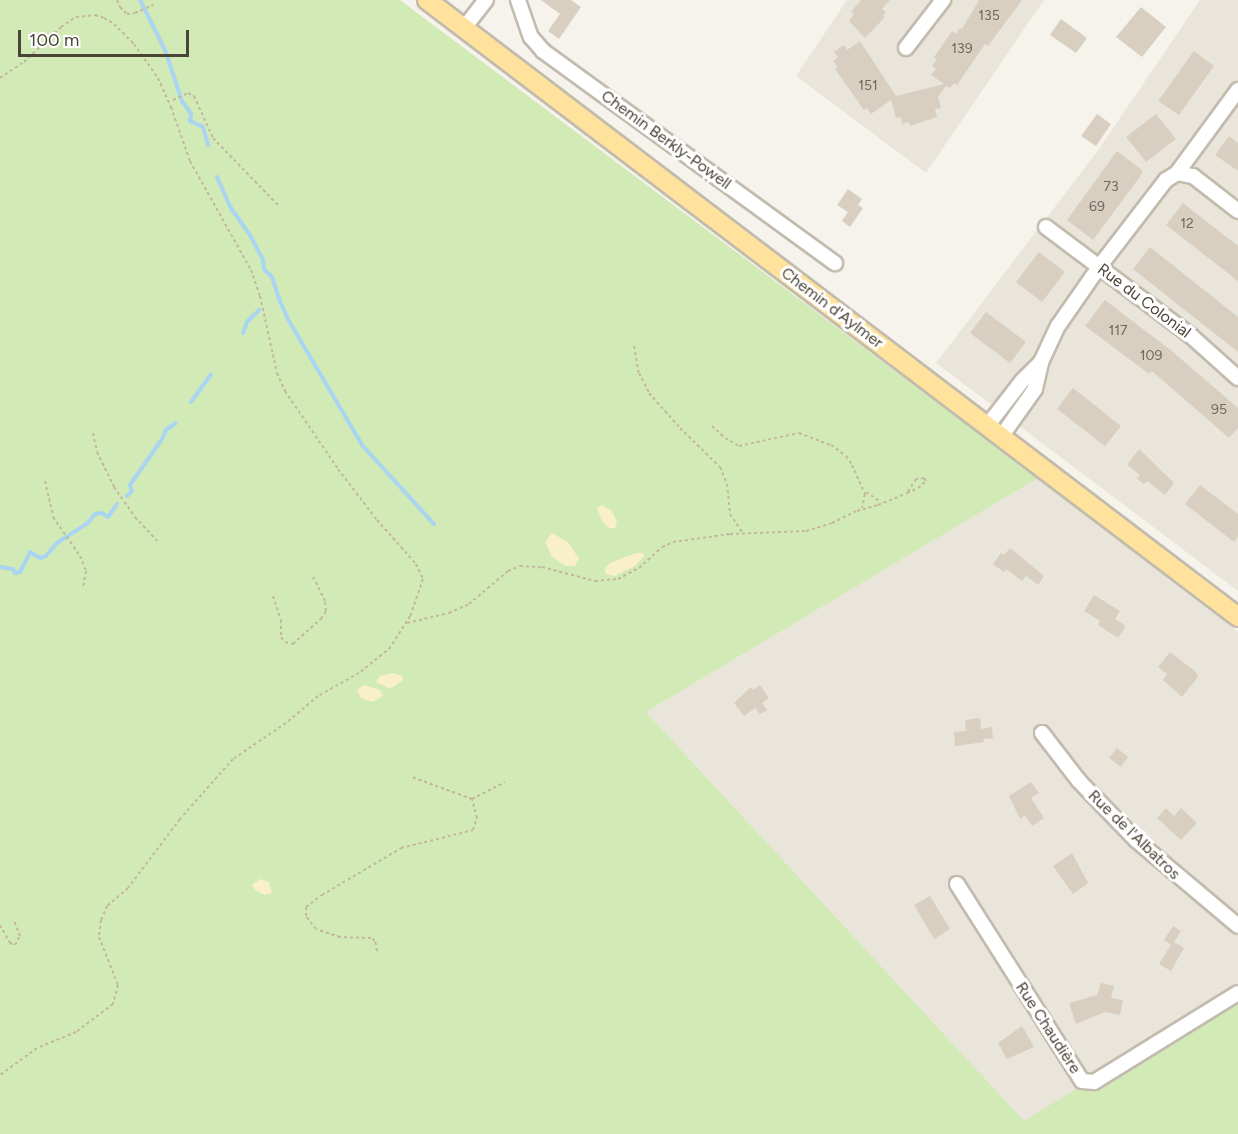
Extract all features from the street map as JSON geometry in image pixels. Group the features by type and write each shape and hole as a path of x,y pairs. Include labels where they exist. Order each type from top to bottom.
{"main road":[{"name":"Chemin d'Aylmer","path":"427,0 1238,616"}],"street":[{"path":"464,28 486,0"},
{"name":"Chemin Berkly-Powell","path":"518,0 527,30 543,51 835,263"},
{"path":"906,48 943,0"},
{"path":"994,431 1035,389 1041,362 1058,326 1099,267 1166,180 1177,173 1238,90"},
{"path":"1177,173 1193,176 1238,211"},
{"name":"Rue du Colonial","path":"1046,227 1191,336 1238,378"},
{"name":"Rue de l'Albatros","path":"1042,733 1079,781 1112,817 1191,888 1238,926"},
{"name":"Rue Chaudière","path":"957,884 1082,1081 1094,1082 1238,993"}],"path":[{"path":"117,0 127,14 140,12 153,5"},
{"path":"0,78 24,62 69,21 95,15 114,24 150,66 171,107 195,173 235,237 251,270 260,296 277,373 285,391 338,469 421,572 422,586 406,623 391,647 359,673 318,696 286,723 239,754 209,785 144,869 104,912 99,937 118,985 113,1004 76,1032 37,1048 0,1075"},
{"path":"173,100 188,93 198,103 213,138 279,206"},
{"path":"634,346 639,373 649,393 680,428 720,467 727,484 730,514 743,533"},
{"path":"712,426 725,438 739,446 757,444 789,434 810,435 846,456 864,491 862,510"},
{"path":"93,433 97,452 114,487 135,517 157,541"},
{"path":"406,623 449,613 469,604 508,571 520,566 542,567 603,582 631,573 662,547 673,542 743,533 806,531 907,493 924,485 924,478 916,479 907,493"},
{"path":"45,481 53,517 81,556 86,571 83,588"},
{"path":"864,491 884,502"},
{"path":"740,537 748,533"},
{"path":"273,596 281,620 281,637 285,642 293,644 321,619 326,611 325,601 312,574"},
{"path":"412,777 472,799 505,782"},
{"path":"377,951 375,941 371,938 340,937 316,928 306,916 306,908 322,894 400,848 471,832 477,825 472,799"},
{"path":"0,926 10,943 15,945 20,936 14,920"}],"shaded area":[{"path":"847,0 1044,0 926,173 796,76"},
{"path":"1200,0 1238,0 1238,591 936,363 1099,149"},
{"path":"1038,478 1238,632 1238,989 1024,1122 646,712"}],"green space":[{"path":"0,0 400,0 1038,478 646,712 1024,1121 1238,989 1238,1134 0,1134"}],"sand":[{"path":"602,505 612,511 617,522 615,528 609,528 602,521 597,508"},
{"path":"552,533 568,542 579,559 575,566 566,566 552,557 545,542"},
{"path":"642,553 644,556 635,566 614,576 606,574 605,568 610,563"},
{"path":"393,673 402,676 403,680 390,689 376,682 380,676"},
{"path":"364,685 380,690 383,696 372,702 361,698 357,690"},
{"path":"260,879 269,882 272,893 265,895 255,890 252,885"}],"building":[{"path":"541,0 571,0 581,7 559,39 548,31 560,14"},
{"path":"861,0 890,0 882,9 886,12 883,16 885,17 865,38 849,21 854,14 851,12"},
{"path":"979,0 1022,0 988,46 985,44 957,85 954,83 950,88 946,86 938,97 941,108 935,109 937,117 910,126 909,122 902,124 901,117 896,118 891,100 871,114 867,108 864,110 835,69 838,67 833,61 838,57 834,52 844,45 847,50 860,41 896,96 944,84 931,75 936,69 932,66 937,59 934,57 952,31 956,34 960,28 962,29"},
{"path":"1141,7 1166,27 1142,57 1116,37"},
{"path":"1061,19 1087,38 1076,53 1050,35"},
{"path":"1194,51 1214,66 1179,115 1158,101"},
{"path":"1097,114 1111,124 1096,146 1081,136"},
{"path":"1156,114 1176,139 1146,162 1126,137"},
{"path":"1229,136 1238,143 1238,171 1215,155"},
{"path":"1117,151 1142,170 1142,174 1093,240 1067,220"},
{"path":"848,189 862,199 858,205 863,208 850,227 842,221 848,212 837,205"},
{"path":"1183,203 1238,246 1238,281 1166,225"},
{"path":"1150,247 1238,317 1238,352 1133,269"},
{"path":"1039,252 1065,272 1042,302 1016,282"},
{"path":"1105,300 1173,352 1238,408 1238,428 1229,438 1152,371 1149,374 1085,326"},
{"path":"986,312 1026,342 1010,363 970,333"},
{"path":"1073,388 1121,426 1105,446 1057,409"},
{"path":"1139,449 1174,483 1165,495 1147,481 1144,484 1137,479 1140,475 1127,465"},
{"path":"1200,485 1238,514 1238,537 1234,542 1185,504"},
{"path":"1010,548 1044,576 1038,585 1026,576 1022,581 1006,569 1004,572 993,564 1001,553 1004,555"},
{"path":"1094,595 1120,611 1115,619 1126,626 1118,638 1098,625 1100,621 1084,611"},
{"path":"1170,652 1196,672 1198,677 1182,697 1163,680 1167,674 1158,667"},
{"path":"760,685 769,698 762,703 767,710 760,714 755,708 744,716 734,703 751,687 753,690"},
{"path":"980,718 981,729 992,727 993,738 983,739 984,742 955,746 954,732 966,731 965,720"},
{"path":"1117,748 1128,757 1121,767 1109,758"},
{"path":"1031,782 1039,793 1031,798 1044,818 1032,826 1025,815 1020,819 1009,796"},
{"path":"1166,808 1174,816 1181,808 1197,823 1181,840 1157,818"},
{"path":"1072,853 1088,883 1073,894 1053,866"},
{"path":"930,896 950,929 934,939 914,905"},
{"path":"1173,926 1181,931 1174,942 1184,948 1171,971 1159,964 1171,945 1164,940"},
{"path":"1101,983 1114,986 1111,998 1123,1000 1120,1015 1105,1012 1076,1024 1069,1003 1097,995"},
{"path":"1022,1026 1034,1047 1007,1059 998,1043"}],"waterway":[{"path":"140,0 165,50 182,101 191,114 190,121 203,127 208,145"},
{"path":"217,177 231,208 251,237 263,260 264,269 272,277 289,321 362,445 434,524"},
{"path":"243,333 247,322 259,310"},
{"path":"191,402 211,374"},
{"path":"127,496 132,491 130,485 166,430 176,423"},
{"path":"0,567 13,569 15,573 20,572 30,552 40,558 46,556 57,543 88,523 95,514 102,513 108,517 117,504"}]}
